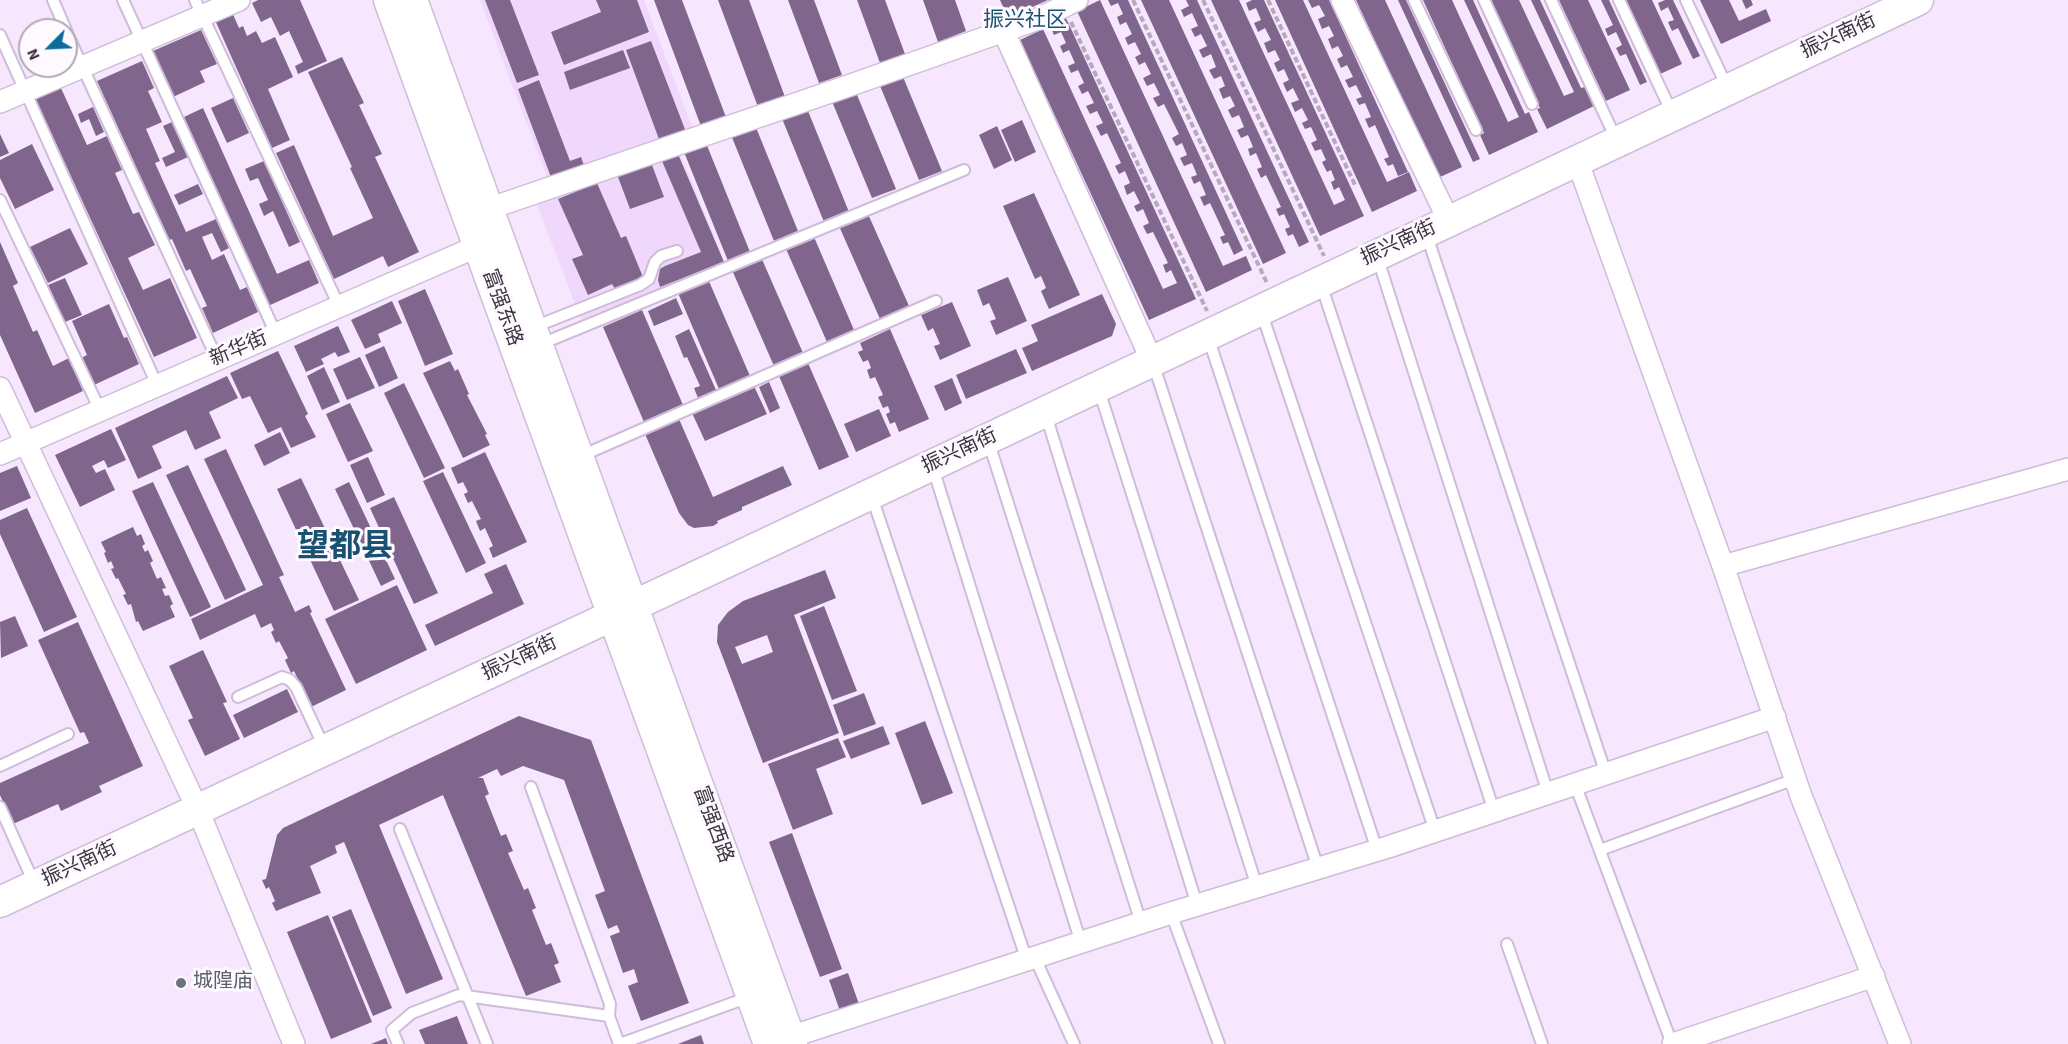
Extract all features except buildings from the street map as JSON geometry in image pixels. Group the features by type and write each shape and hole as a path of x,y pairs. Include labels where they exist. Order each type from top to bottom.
{"main road":[{"name":"富强东路","path":"389,0 478,246 623,611"},
{"name":"富强东路","path":"412,0 578,457 623,611"},
{"name":"振兴南街","path":"0,902 1918,0"},
{"name":"富强西路","path":"623,611 752,996 784,1042"},
{"name":"富强西路","path":"623,611 784,1042"}],"street":[{"path":"0,102 141,42 199,8 239,0"},
{"path":"1342,0 1437,226"},
{"path":"488,209 1038,19 1071,3"},
{"path":"1003,30 1152,361"},
{"path":"1577,160 1723,566 1796,779 1900,1044"},
{"name":"新华街","path":"0,454 478,246"},
{"path":"0,388 198,810 294,1044"},
{"path":"1723,566 2068,469"},
{"path":"784,1042 1082,942 1435,831 1775,717"},
{"path":"1673,1044 1874,976"}],"lane":[{"path":"53,0 61,18"},
{"path":"123,0 276,334"},
{"path":"1414,0 1476,130"},
{"path":"1484,0 1532,104"},
{"path":"1551,0 1617,141"},
{"path":"1618,0 1673,115"},
{"path":"1686,0 1728,90"},
{"path":"199,8 339,306"},
{"path":"0,35 157,386"},
{"path":"78,60 217,359"},
{"path":"534,336 964,170"},
{"path":"0,200 100,410"},
{"path":"1437,226 1606,774"},
{"path":"534,336 640,285 649,279 655,262 661,256 677,251"},
{"path":"1376,255 1548,793"},
{"path":"1327,278 1494,811"},
{"path":"578,457 936,301"},
{"path":"1269,306 1435,831"},
{"path":"1212,333 1377,850"},
{"path":"1152,361 1318,868"},
{"path":"1098,386 1257,887"},
{"path":"1045,412 1197,905"},
{"path":"988,439 1141,923"},
{"path":"932,465 1082,942"},
{"path":"871,494 1031,959 1074,1044"},
{"path":"238,697 282,677 290,681 296,687 326,750"},
{"path":"0,766 68,734"},
{"path":"1600,850 1796,779"},
{"path":"1575,784 1673,1044"},
{"path":"531,787 610,1004 609,1016 619,1044 752,996"},
{"path":"0,807 36,886"},
{"path":"400,829 487,1044"},
{"path":"1172,913 1219,1044"},
{"path":"1507,944 1542,1044"},
{"path":"398,1044 392,1030 412,1013 459,994 609,1016"}],"path":[{"path":"1133,0 1269,306"},
{"path":"1203,0 1327,278"},
{"path":"1268,0 1355,185"},
{"path":"1071,3 1212,333"}],"shaded area":[{"path":"480,0 644,0 694,132 549,182"},
{"path":"679,151 725,263 581,319 537,205"}],"place":[{"name":"城隍庙","path":"181,983"}],"district":[{"name":"振兴社区","path":"1025,21"},
{"name":"望都县","path":"345,549"}]}
